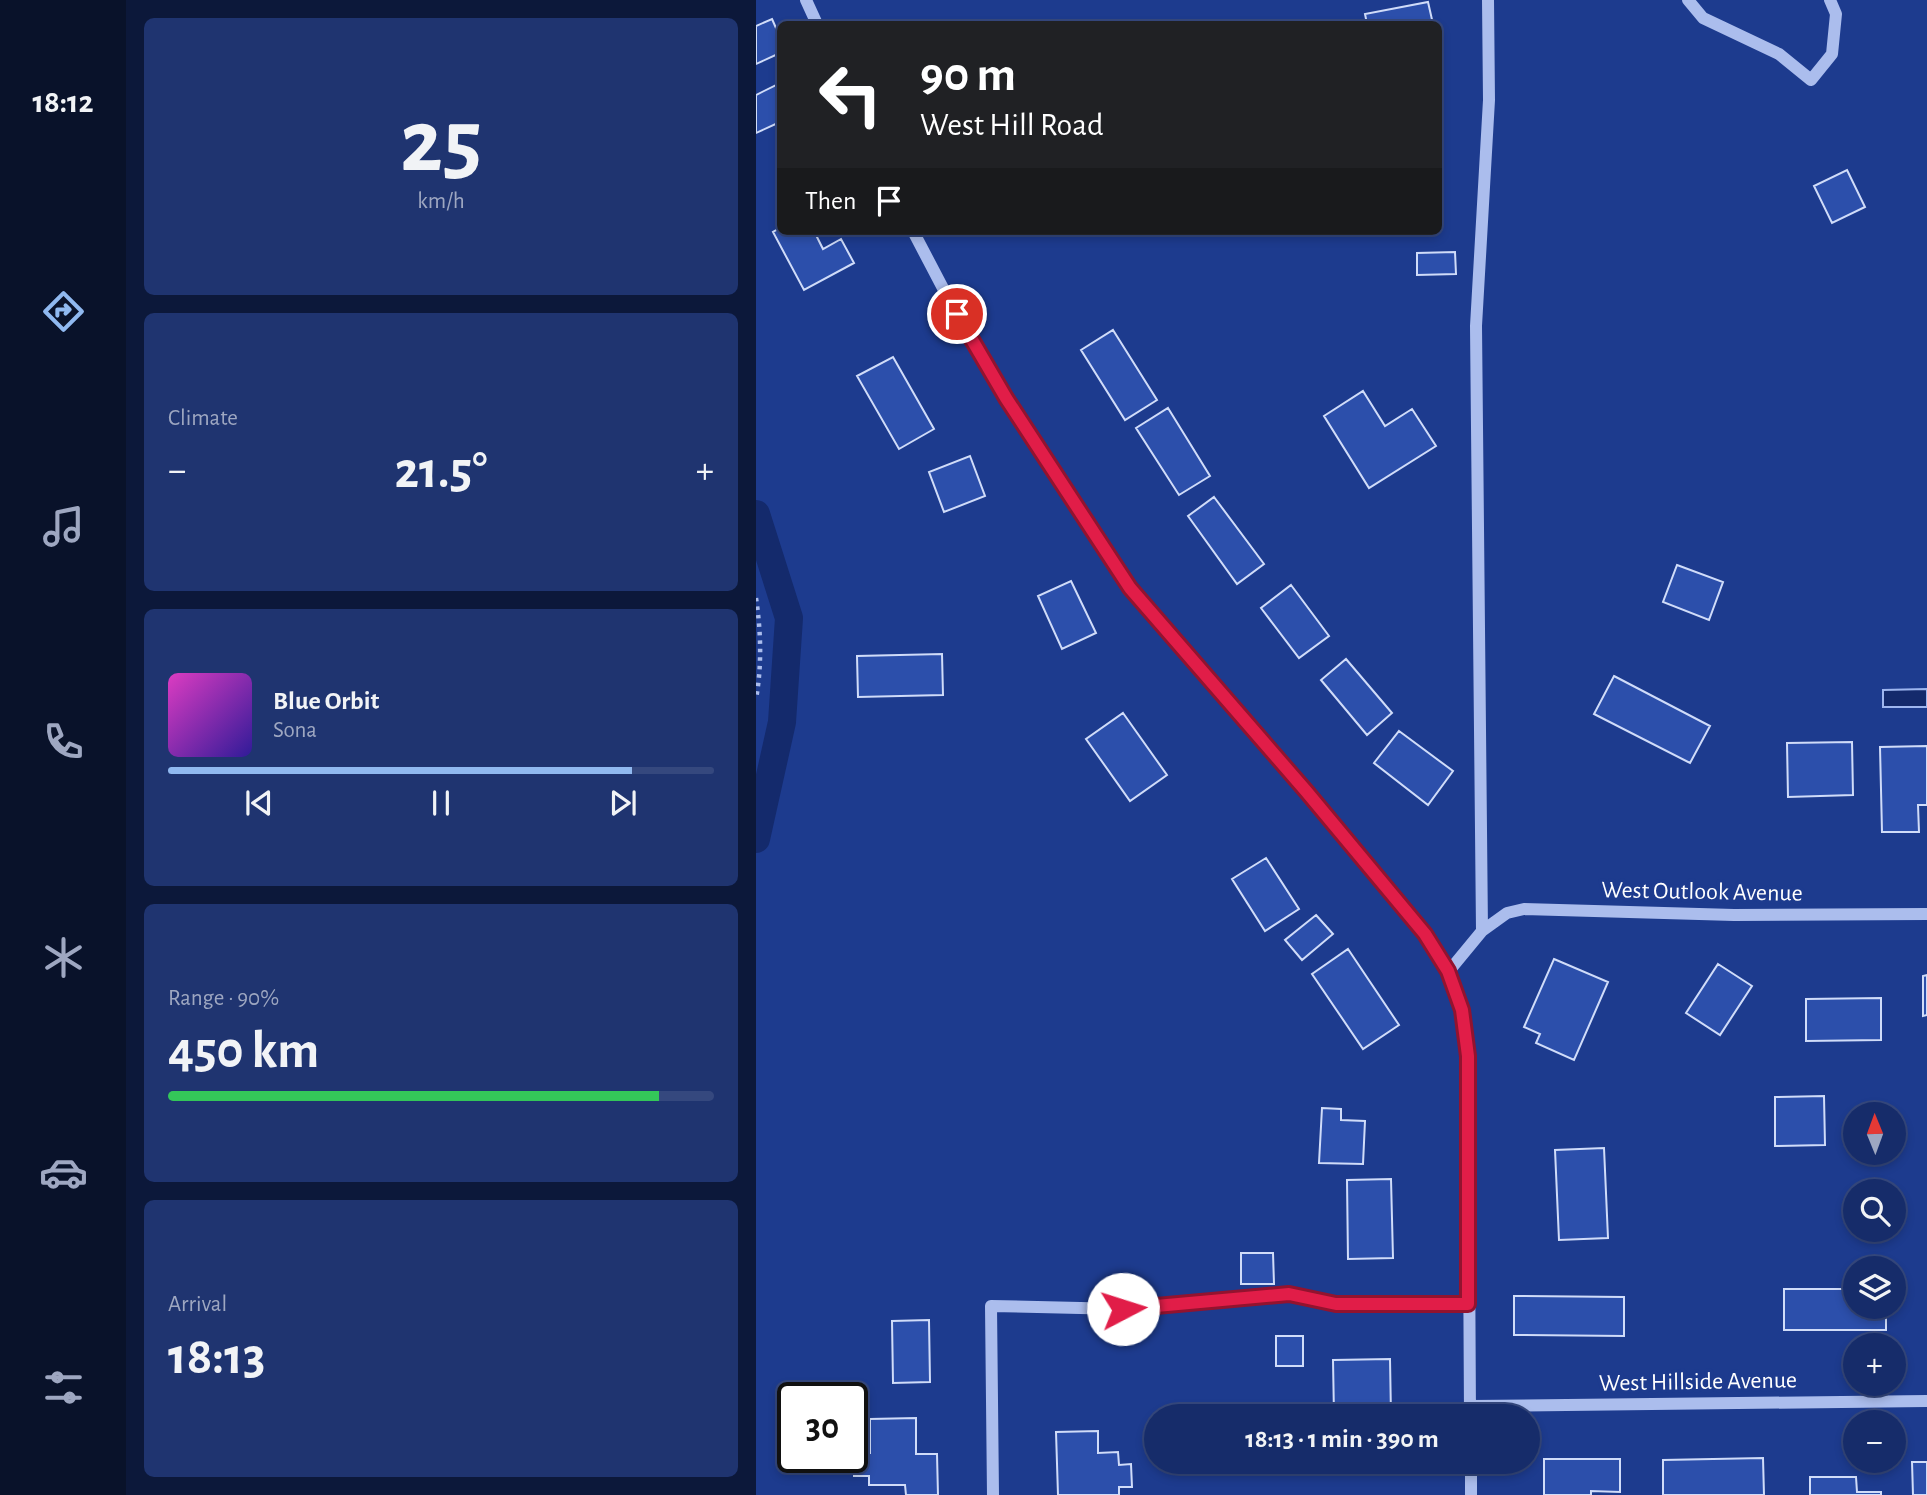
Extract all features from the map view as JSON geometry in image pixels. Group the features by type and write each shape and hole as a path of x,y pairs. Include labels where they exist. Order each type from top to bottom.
{"street":[{"path":"806,0 816,21"},
{"path":"1482,931 1476,326 1489,100 1488,0"},
{"path":"1688,0 1703,18 1779,54 1811,80 1832,54 1836,14 1830,0"},
{"path":"915,235 1006,398 1130,588 1306,791 1425,934 1448,971 1462,1010 1468,1056 1470,1404"},
{"name":"West Outlook Avenue","path":"1448,971 1482,931 1507,913 1524,909 1734,915 1927,914"},
{"path":"993,1495 991,1306 1123,1309 1289,1294 1336,1304 1468,1304"},
{"name":"West Hillside Avenue","path":"1540,1409 1927,1401"},
{"path":"1471,1474 1471,1495"}],"path":[{"path":"756,598 760,625 761,670 756,699"}],"water":[{"path":"1927,689 1927,707 1883,707 1883,690"}],"building":[{"path":"1428,2 1432,21 1366,21 1365,14"},
{"path":"772,19 777,30 777,54 756,64 756,26"},
{"path":"777,84 777,123 756,133 756,95"},
{"path":"1847,170 1865,207 1832,223 1814,186"},
{"path":"777,230 777,235 816,235 823,249 841,239 854,263 804,290 773,232"},
{"path":"1455,252 1456,274 1417,275 1417,253"},
{"path":"1113,330 1157,400 1125,420 1081,350"},
{"path":"893,357 934,429 899,449 857,376"},
{"path":"1363,391 1385,426 1412,409 1436,446 1369,488 1324,416"},
{"path":"1168,408 1210,476 1179,495 1136,428"},
{"path":"970,456 985,496 944,512 929,472"},
{"path":"1214,497 1264,564 1237,584 1188,516"},
{"path":"1677,565 1723,582 1709,620 1663,602"},
{"path":"1071,581 1096,633 1062,649 1038,596"},
{"path":"1291,585 1329,636 1299,658 1261,608"},
{"path":"942,654 943,695 858,697 857,656"},
{"path":"1346,659 1392,713 1367,735 1321,680"},
{"path":"1614,676 1710,726 1690,763 1594,714"},
{"path":"1123,713 1167,775 1130,801 1086,739"},
{"path":"1399,731 1453,771 1428,805 1374,763"},
{"path":"1852,742 1853,795 1788,797 1787,743"},
{"path":"1927,746 1927,805 1918,805 1919,832 1882,832 1880,747"},
{"path":"1266,858 1299,909 1265,931 1232,879"},
{"path":"1316,915 1333,934 1302,960 1285,940"},
{"path":"1348,949 1399,1025 1363,1049 1312,974"},
{"path":"1554,959 1608,982 1574,1060 1536,1043 1540,1034 1524,1027"},
{"path":"1718,964 1752,986 1720,1035 1686,1013"},
{"path":"1927,975 1927,1015 1923,1016 1923,976"},
{"path":"1881,998 1881,1040 1806,1041 1806,999"},
{"path":"1824,1096 1825,1145 1775,1146 1775,1097"},
{"path":"1322,1108 1341,1109 1341,1120 1365,1121 1363,1164 1319,1163"},
{"path":"1604,1148 1608,1238 1559,1240 1555,1150"},
{"path":"1391,1179 1393,1258 1348,1259 1347,1180"},
{"path":"1241,1253 1273,1253 1274,1284 1241,1284"},
{"path":"1784,1289 1843,1289 1843,1319 1886,1319 1886,1330 1784,1330"},
{"path":"1514,1296 1624,1297 1624,1336 1514,1335"},
{"path":"929,1320 930,1382 893,1383 892,1321"},
{"path":"1276,1336 1303,1336 1303,1366 1276,1366"},
{"path":"1390,1359 1391,1404 1334,1404 1333,1360"},
{"path":"916,1418 916,1454 937,1454 938,1495 906,1495 905,1485 869,1485 869,1476 854,1476 854,1473 868,1473 870,1419"},
{"path":"1098,1431 1098,1453 1118,1452 1119,1465 1131,1464 1132,1487 1119,1487 1119,1495 1058,1495 1056,1432"},
{"path":"1763,1458 1764,1495 1663,1495 1663,1460"},
{"path":"1544,1459 1620,1459 1620,1492 1591,1491 1591,1495 1544,1495"},
{"path":"1912,1462 1927,1462 1927,1495 1913,1495"},
{"path":"1810,1477 1856,1477 1857,1492 1881,1492 1881,1495 1810,1495"}],"waterway":[{"path":"756,514 789,618 782,722 756,839"}],"route":[{"path":"957,314 1006,398 1130,588 1306,791 1425,934 1448,971 1462,1010 1468,1056 1468,1304 1336,1304 1289,1294 1123,1309"}]}
